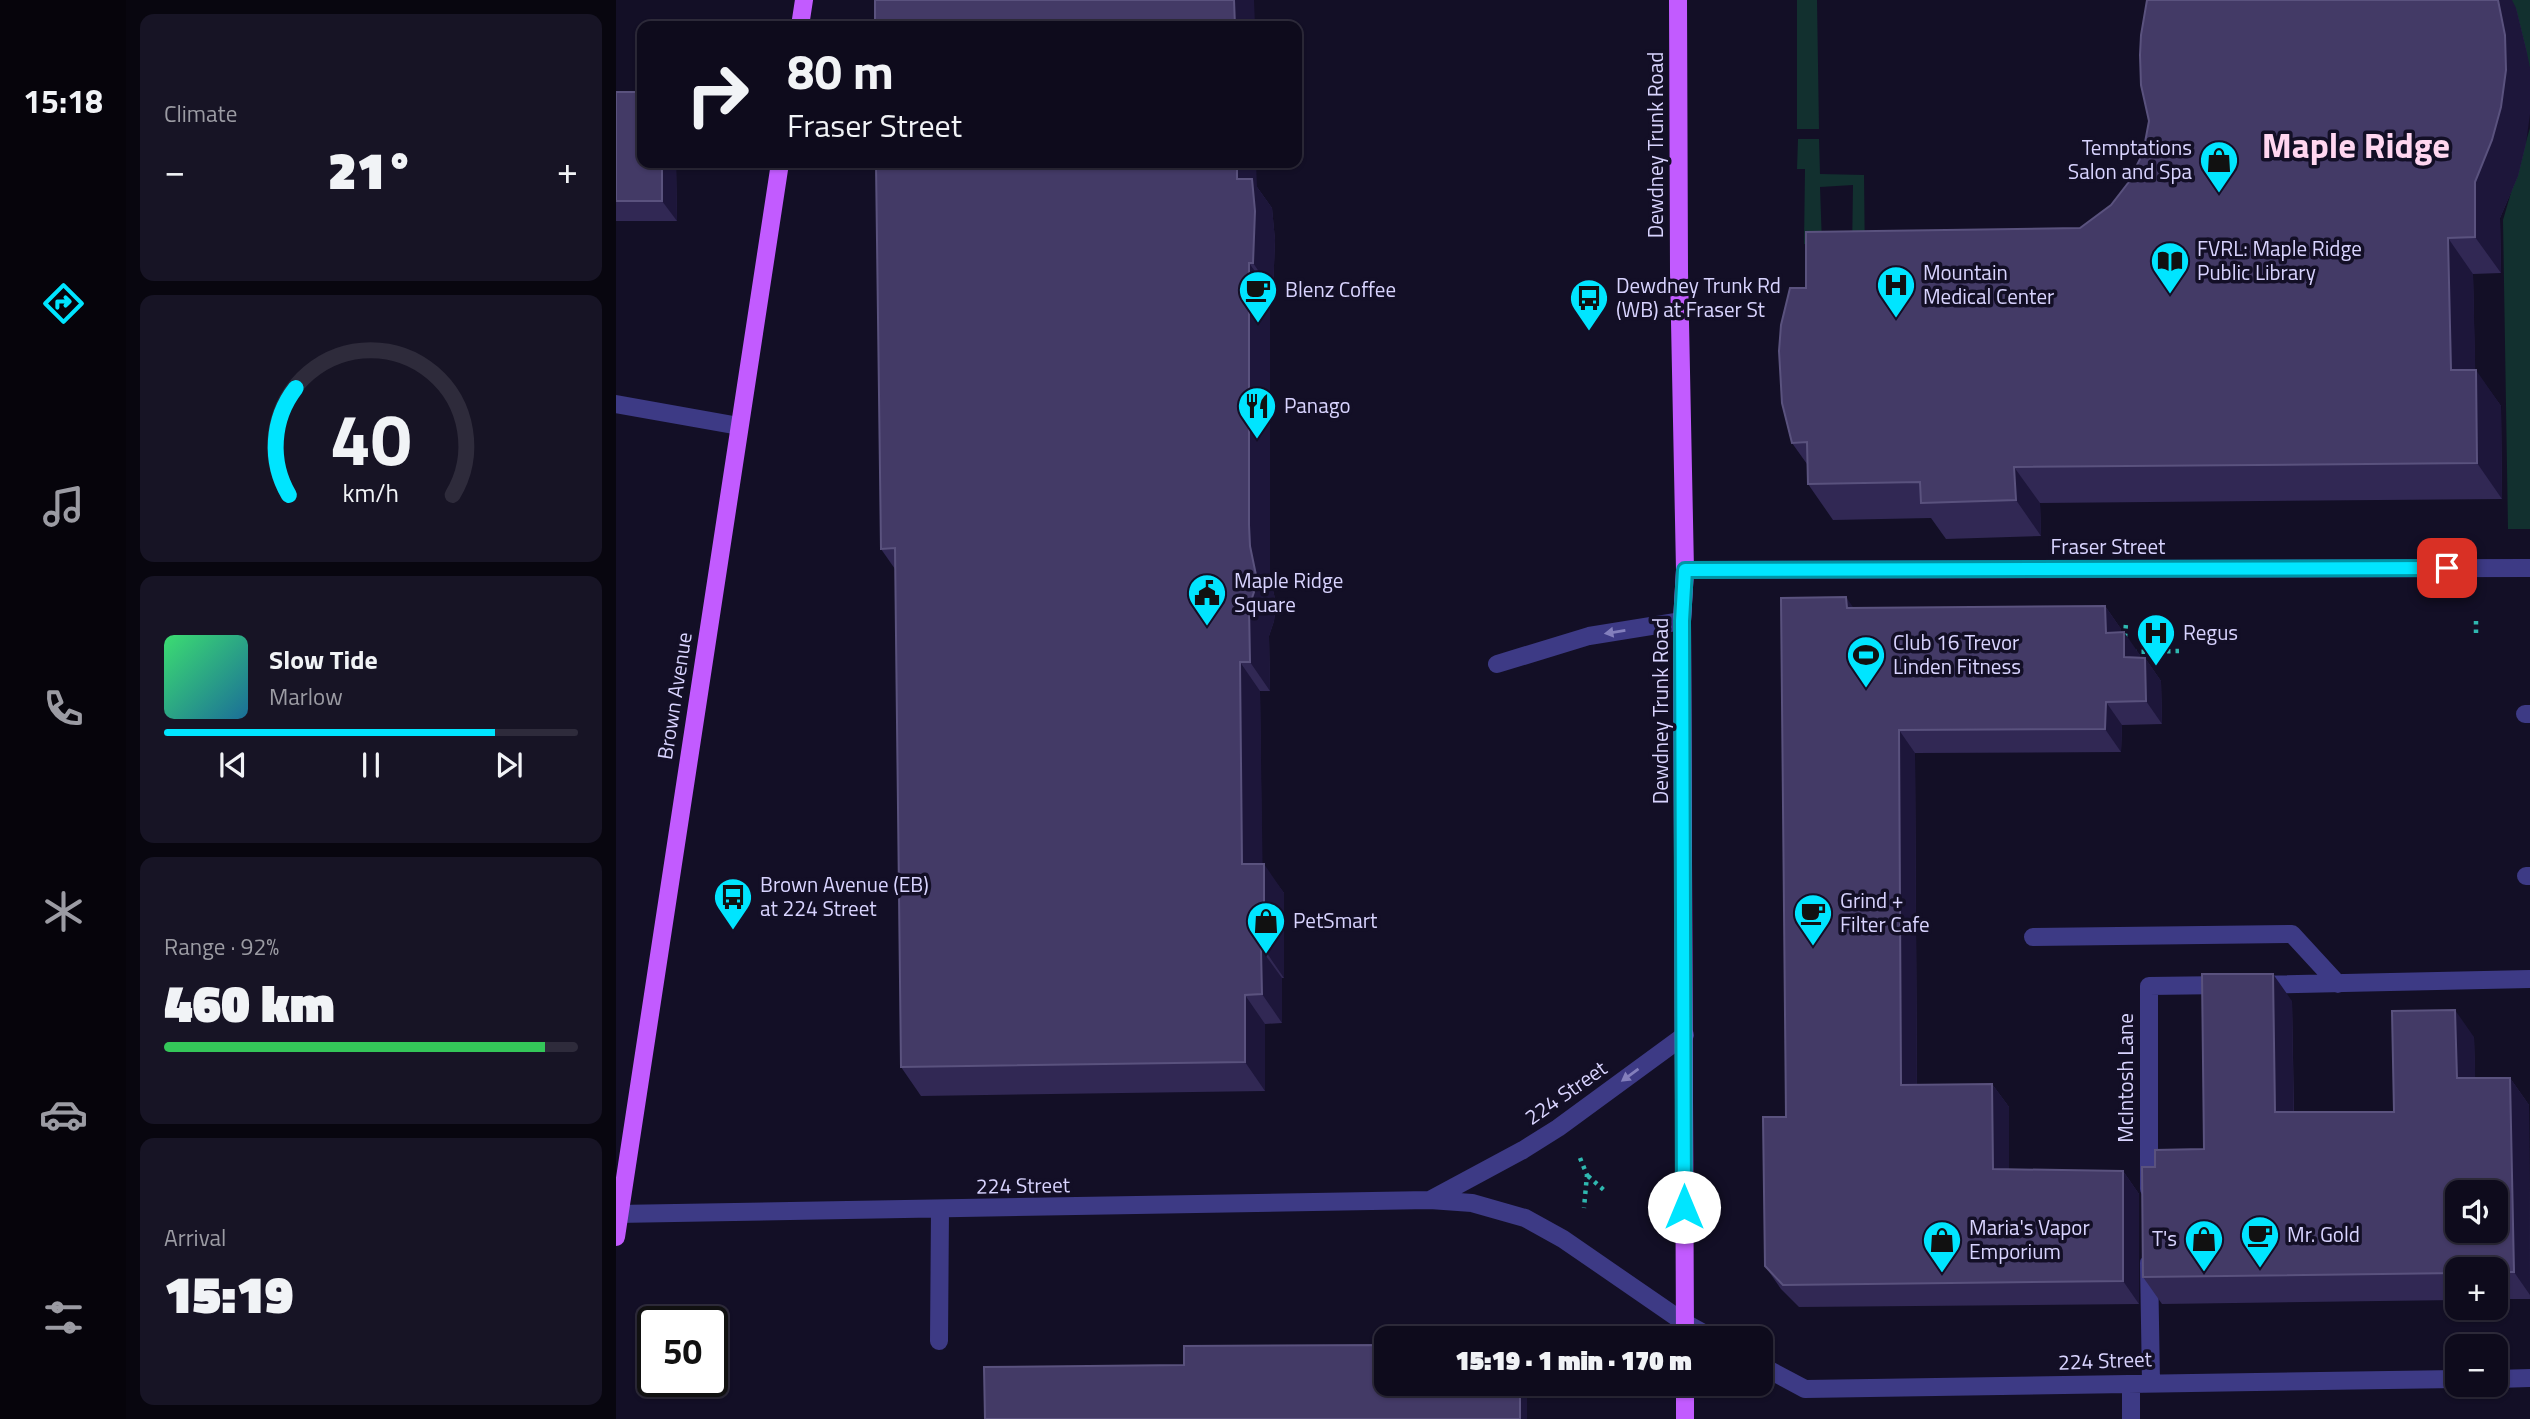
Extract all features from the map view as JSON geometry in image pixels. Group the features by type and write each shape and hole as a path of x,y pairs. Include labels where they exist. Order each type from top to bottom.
{"main road":[{"path":"801,21 804,0"},
{"name":"Dewdney Trunk Road","path":"1678,0 1679,272 1685,570 1682,621 1685,1326"},
{"name":"Brown Avenue","path":"616,1237 779,168"},
{"path":"1685,1396 1685,1419"}],"street":[{"path":"616,404 739,426"},
{"name":"Fraser Street","path":"1685,570 2530,568"},
{"path":"1497,664 1589,636 1682,621"},
{"path":"2033,937 2292,934 2311,951 2338,984"},
{"name":"McIntosh Lane","path":"2149,1208 2149,986 2530,979"},
{"name":"224 Street","path":"1430,1200 1558,1128 1685,1035"},
{"name":"224 Street","path":"618,1214 1430,1200 1472,1203 1525,1219 1563,1239 1678,1326"},
{"path":"939,1341 940,1210"},
{"path":"2149,1249 2151,1382"},
{"name":"224 Street","path":"1773,1372 1805,1389 2445,1379"},
{"path":"2508,1378 2530,1378"},
{"path":"2131,1384 2131,1419"}],"path":[{"path":"2476,617 2476,634"},
{"path":"2125,642 2126,623"},
{"path":"2125,652 2182,651"},
{"path":"1577,1151 1587,1175 1605,1191"},
{"path":"1584,1212 1587,1175"}],"green space":[{"path":"1797,0 1817,0 1819,129 1797,129"},
{"path":"2508,0 2530,0 2530,91"},
{"path":"2530,128 2530,529 2508,529 2503,220"},
{"path":"1798,139 1819,139 1820,174 1864,175 1865,265 1852,253 1853,185 1820,187 1822,244 1804,244 1805,169 1797,169"}],"building":[{"path":"875,0 1234,0 1235,21 875,21"},
{"path":"2147,0 2498,0 2505,35 2506,70 2501,107 2492,140 2475,182 2475,237 2448,238 2451,370 2476,370 2477,463 2014,467 2016,500 1921,503 1920,482 1808,484 1807,442 1792,443 1782,403 1779,351 1781,325 1790,288 1806,288 1806,232 2080,228 2111,205 2128,183 2143,153 2149,121 2141,85 2140,55"},
{"path":"616,92 637,92 637,168 662,168 662,201 616,201"},
{"path":"876,168 1237,168 1237,179 1252,179 1255,211 1253,263 1249,263 1249,525 1256,575 1249,607 1250,662 1240,662 1242,864 1264,864 1264,949 1261,949 1262,994 1245,995 1245,1062 901,1067 895,548 881,549"},
{"path":"1846,597 1847,608 2105,606 2106,633 2124,632 2124,657 2145,658 2146,701 2106,702 2105,729 1899,730 1901,1085 1992,1084 1993,1169 2123,1171 2123,1281 1783,1285 1765,1266 1763,1117 1786,1117 1781,598"},
{"path":"2202,974 2273,974 2275,1112 2394,1112 2392,1011 2455,1010 2457,1078 2510,1078 2514,1272 2508,1272 2508,1257 2445,1257 2445,1273 2143,1277 2142,1167 2155,1167 2155,1150 2204,1149"},
{"path":"1374,1345 1374,1396 1520,1396 1520,1419 985,1419 984,1367 1184,1365 1184,1346"}],"place":[{"name":"Temptations Salon and Spa","path":"2219,194"},
{"name":"FVRL: Maple Ridge Public Library","path":"2170,295"},
{"name":"Mountain Medical Center","path":"1896,319"},
{"name":"Blenz Coffee","path":"1258,324"},
{"name":"Dewdney Trunk Rd (WB) at Fraser St","path":"1589,332"},
{"name":"Panago","path":"1257,440"},
{"name":"Maple Ridge Square","path":"1207,627"},
{"name":"Regus","path":"2156,667"},
{"name":"Club 16 Trevor Linden Fitness","path":"1866,689"},
{"name":"Brown Avenue (EB) at 224 Street","path":"733,931"},
{"name":"Grind + Filter Cafe","path":"1813,947"},
{"name":"PetSmart","path":"1266,955"},
{"name":"Mr. Gold","path":"2260,1269"},
{"name":"T's","path":"2204,1273"},
{"name":"Maria's Vapor Emporium","path":"1942,1274"}],"district":[{"name":"Maple Ridge","path":"2356,146"}],"route":[{"path":"1684,1207 1682,621 1685,570 1781,572 2447,568"}]}
